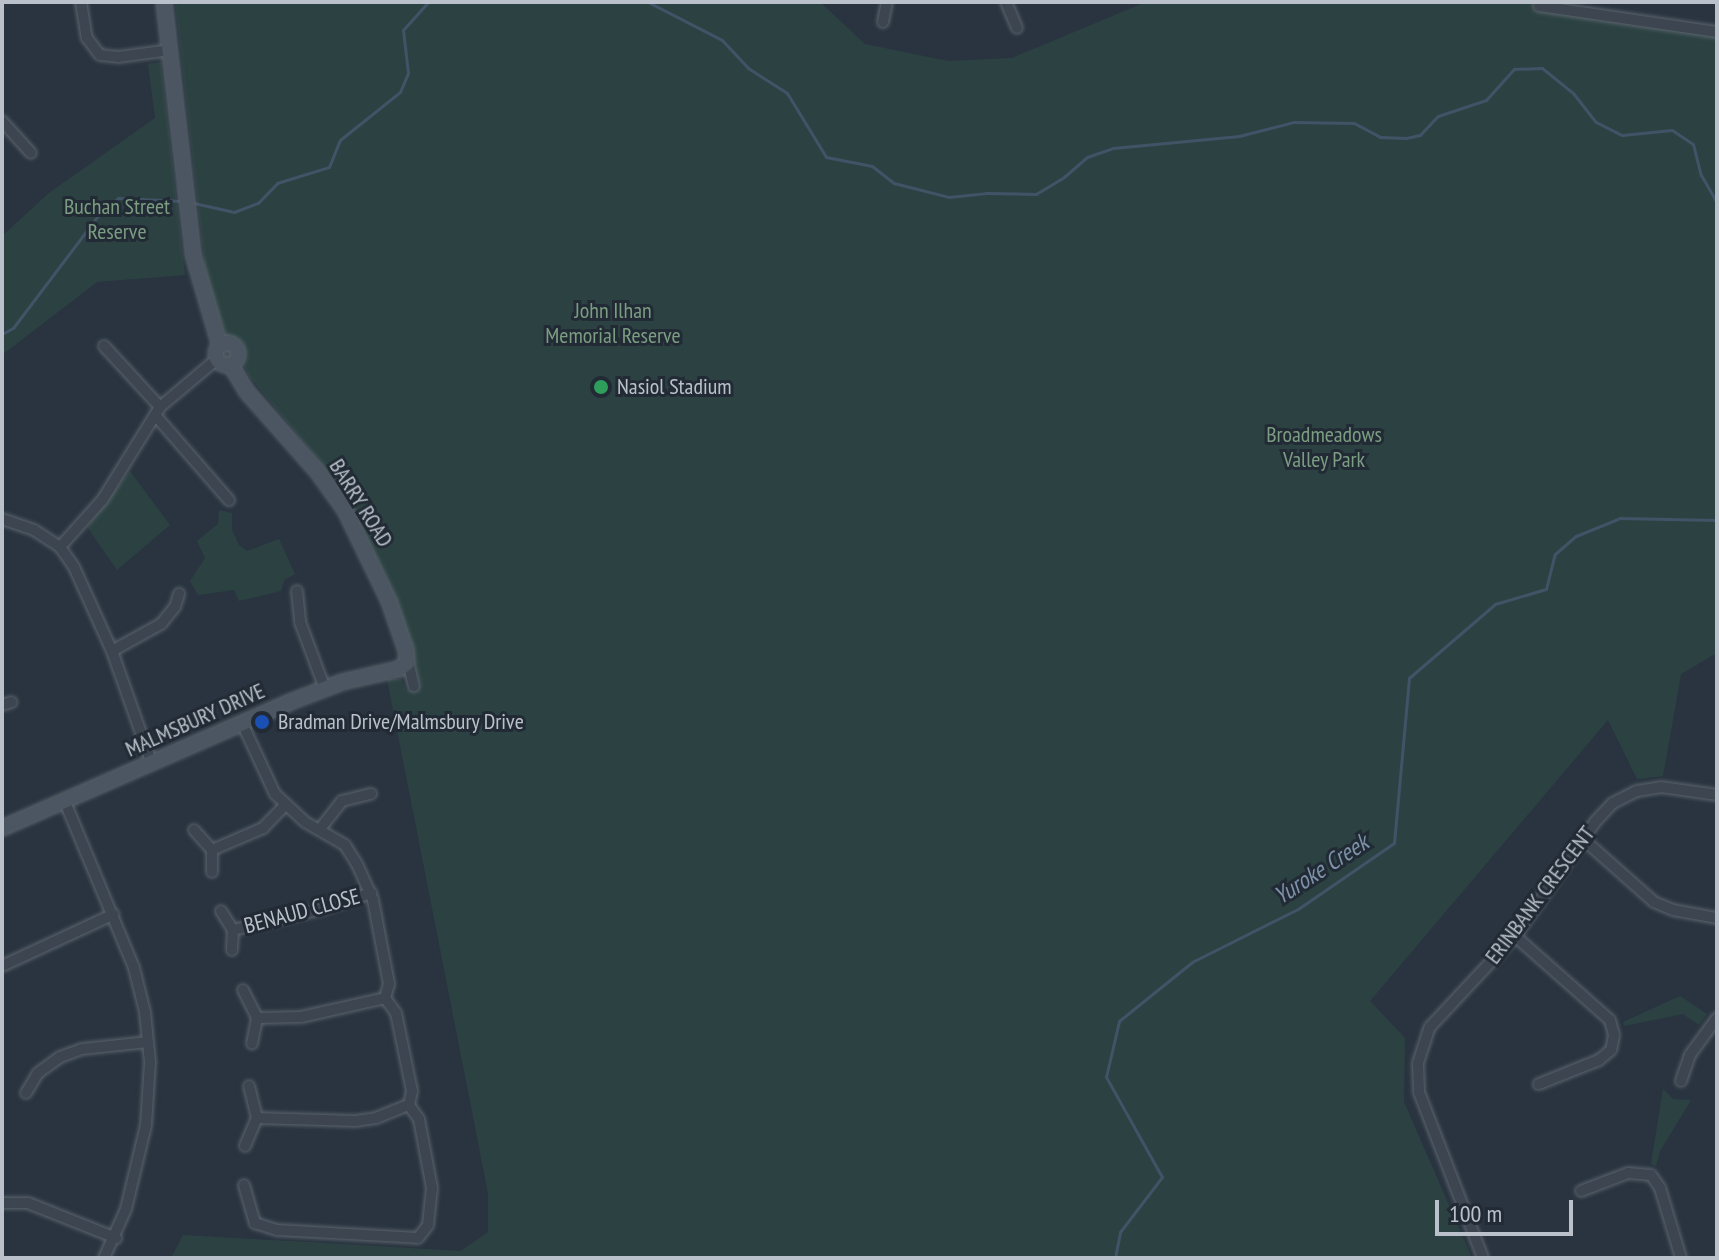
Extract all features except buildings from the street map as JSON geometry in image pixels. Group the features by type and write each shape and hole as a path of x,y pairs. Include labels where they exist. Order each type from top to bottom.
{"street":[{"path":"81,2 87,38 100,55 118,57 171,50"},
{"name":"BARRY ROAD","path":"166,2 188,217 199,283 223,357 247,392 317,471 345,510 389,601 414,686"},
{"path":"883,22 887,2"},
{"path":"1006,2 1017,28"},
{"path":"1539,6 1585,7 1717,32"},
{"path":"2,121 31,153"},
{"path":"104,346 229,500"},
{"path":"60,547 103,499 157,411 223,357"},
{"path":"3,523 34,530 60,547 87,589 152,764"},
{"path":"297,591 300,622 325,689"},
{"path":"112,651 161,624 175,607 179,594"},
{"name":"MALMSBURY DRIVE","path":"2,828 242,723 325,689 399,669 408,661"},
{"path":"242,723 265,776 285,805 305,822 349,848 371,893 389,984 385,998"},
{"name":"ERINBANK CRESCENT","path":"1483,1258 1422,1103 1417,1072 1430,1027 1515,936 1583,839 1613,803 1637,791 1661,787 1717,795"},
{"path":"320,829 342,801 370,793"},
{"path":"65,802 114,914 138,983 148,1042 146,1125 116,1238 104,1258"},
{"path":"212,850 263,828 285,805"},
{"path":"194,830 212,850 212,872"},
{"path":"1583,839 1654,902 1673,910 1717,918"},
{"name":"BENAUD CLOSE","path":"233,930 322,909 371,893"},
{"name":"BENAUD CLOSE","path":"221,911 233,930 232,950"},
{"path":"2,966 114,914"},
{"path":"1515,936 1610,1020 1614,1035 1611,1050 1599,1060 1539,1084"},
{"path":"243,990 257,1018 252,1044"},
{"path":"257,1018 301,1017 385,998"},
{"path":"244,1185 252,1226 300,1234 352,1232 414,1238 423,1235 428,1225 432,1188 419,1119 409,1105 412,1091 396,1013 385,998"},
{"path":"1681,1081 1690,1055 1717,1018"},
{"path":"26,1093 38,1073 60,1057 82,1049 148,1042"},
{"path":"245,1146 257,1118 249,1086"},
{"path":"257,1118 355,1121 376,1118 409,1105"},
{"path":"1581,1191 1628,1173 1651,1175 1660,1188 1681,1258"},
{"path":"2,1203 28,1203 116,1238"}],"green space":[{"name":"Broadmeadows Valley Park","path":"175,2 820,2 865,44 948,61 1012,58 1146,2 1536,2 1535,10 1717,37 1717,653 1681,674 1663,776 1637,779 1608,720 1370,1001 1405,1038 1404,1102 1472,1258 171,1258 183,1235 461,1251 488,1232 488,1193 387,679 401,679 406,690 420,686 410,644 384,573 351,508 319,461 249,376 242,362 242,349 227,338 207,286"},
{"name":"Buchan Street Reserve","path":"161,62 185,275 97,282 2,355 2,236 49,193 155,118 148,64"},
{"path":"130,471 170,525 117,570 87,527"},
{"path":"219,510 232,513 232,530 239,545 247,551 279,539 295,574 284,580 281,591 239,601 234,590 198,595 190,581 205,558 197,541 218,524"},
{"path":"1680,996 1707,1014 1699,1025 1683,1014 1624,1026 1623,1022"},
{"path":"1663,1089 1673,1099 1691,1100 1660,1151 1656,1166 1651,1164"}],"waterway":[{"path":"194,203 234,212 258,203 277,183 329,167 340,140 400,92 408,73 403,30 428,2"},
{"path":"648,2 722,40 748,68 787,93 826,157 872,166 894,183 949,197 986,193 1036,194 1064,177 1087,157 1113,148 1239,136 1294,122 1354,123 1380,137 1420,135 1438,116 1486,100 1514,69 1542,68 1573,93 1596,122 1622,135 1672,130 1693,144 1701,175 1717,203"},
{"path":"2,334 13,328 97,217 118,198 182,201"},
{"name":"Yuroke Creek","path":"1115,1258 1120,1232 1162,1177 1106,1077 1119,1021 1192,962 1298,909 1394,843 1409,678 1495,604 1546,589 1555,554 1576,536 1620,518 1717,520"}],"place":[{"name":"Nasiol Stadium","path":"601,387"},
{"name":"Bradman Drive/Malmsbury Drive","path":"262,722"}],"park label":[{"name":"John Ilhan Memorial Reserve","path":"613,322"}]}
